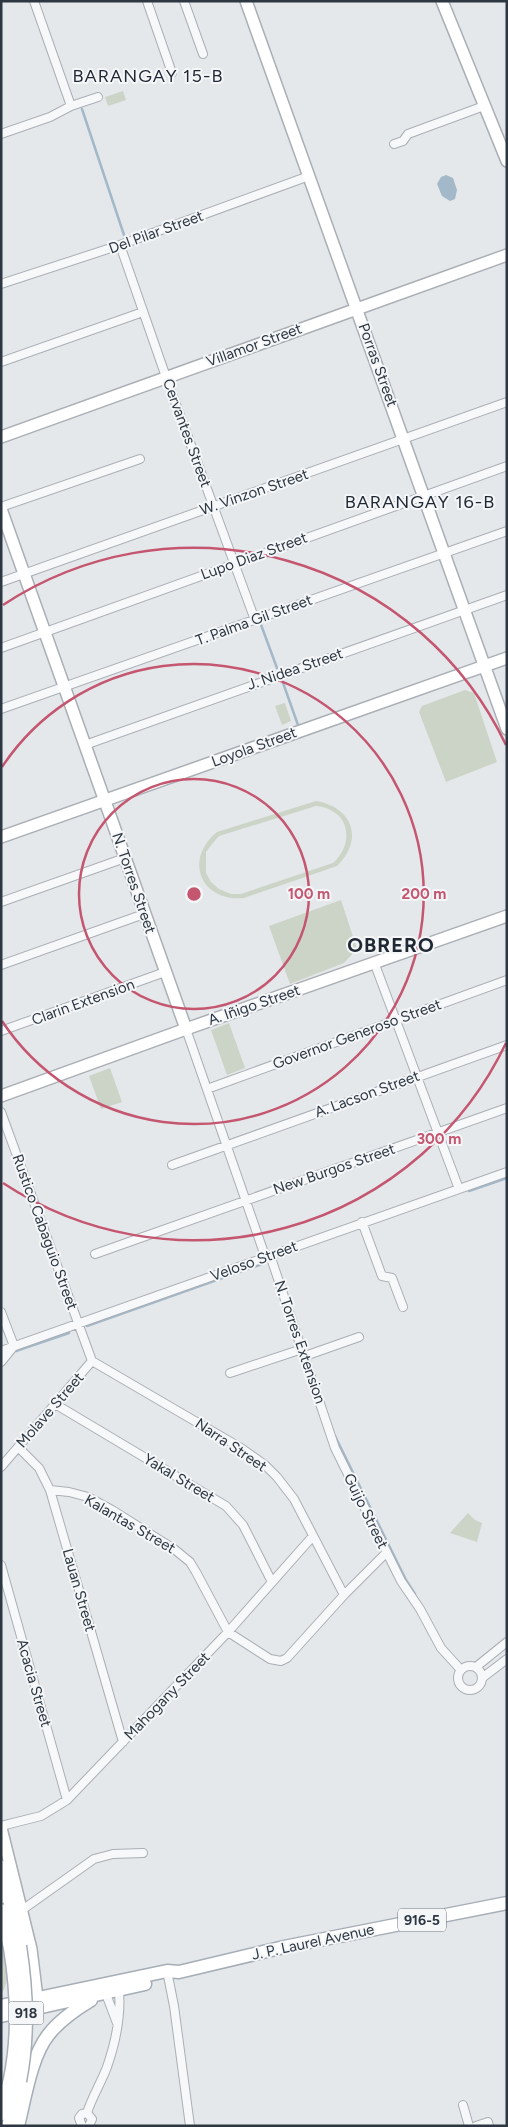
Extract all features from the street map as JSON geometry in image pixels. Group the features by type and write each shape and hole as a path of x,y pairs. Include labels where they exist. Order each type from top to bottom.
{"main road":[{"name":"J. P. Laurel Avenue","path":"1,2016 119,1990 172,1974 284,1947 507,1902"},
{"name":"918","path":"1,2114 25,2054 26,2022 26,1985 10,1942 7,1904"},
{"name":"J. P. Laurel Avenue","path":"1,2006 172,1974"},
{"path":"18,2126 36,2058 46,2037 64,2019 102,1994"},
{"name":"918","path":"8,2126 15,2080"}],"street":[{"path":"34,1 71,106"},
{"path":"147,1 172,73"},
{"path":"184,1 203,54"},
{"name":"Porras Street","path":"246,1 506,723"},
{"path":"442,1 507,161"},
{"path":"1,134 50,117 71,106 98,97"},
{"path":"394,144 403,141 408,134 484,106"},
{"name":"Del Pilar Street","path":"1,284 120,245 309,176"},
{"name":"Cervantes Street","path":"120,245 255,620"},
{"name":"Villamor Street","path":"1,437 507,255"},
{"path":"1,362 143,312"},
{"name":"W. Vinzon Street","path":"1,582 507,402"},
{"path":"1,508 140,459"},
{"name":"Lupo Diaz Street","path":"1,648 507,466"},
{"name":"N. Torres Street","path":"1,508 246,1200 268,1256"},
{"name":"T. Palma Gil Street","path":"1,709 507,531"},
{"name":"J. Nidea Street","path":"84,745 284,672 507,595"},
{"name":"Loyola Street","path":"1,837 507,658"},
{"path":"1,902 125,858"},
{"path":"1,965 144,914"},
{"name":"A. Iñigo Street","path":"1,1096 507,916"},
{"path":"374,962 459,1189"},
{"name":"Clarin Extension","path":"1,1031 165,972"},
{"name":"Governor Generoso Street","path":"207,1089 507,980"},
{"name":"A. Lacson Street","path":"172,1165 507,1045"},
{"name":"New Burgos Street","path":"95,1254 507,1108"},
{"name":"Rustico Cabaguio Street","path":"1,1112 79,1324"},
{"name":"Veloso Street","path":"1,1351 507,1172"},
{"path":"362,1222 382,1276 392,1278 403,1308"},
{"name":"N. Torres Extension","path":"268,1256 304,1352 328,1431"},
{"path":"1,1312 14,1346 1,1362"},
{"name":"Molave Street","path":"1,1467 92,1361 79,1324"},
{"path":"230,1372 360,1337"},
{"name":"Narra Street","path":"92,1361 145,1390 260,1461 286,1488 344,1595"},
{"name":"Yakal Street","path":"55,1404 226,1506 243,1525 272,1582"},
{"name":"Guijo Street","path":"328,1431 386,1553 406,1590 420,1609 441,1648 461,1670"},
{"name":"Lauan Street","path":"18,1447 39,1468 50,1490 123,1742"},
{"name":"Kalantas Street","path":"50,1490 74,1493 101,1504 183,1555 202,1581 228,1632"},
{"name":"Mahogany Street","path":"1,1827 41,1816 67,1800 228,1632 313,1536"},
{"path":"228,1632 277,1661 287,1658 344,1595 386,1553"},
{"name":"Acacia Street","path":"1,1565 67,1800"},
{"path":"476,1667 507,1642"},
{"path":"482,1678 507,1659"},
{"path":"468,1666 476,1667 482,1673 479,1687 473,1690 466,1690 459,1682 461,1670 468,1666"},
{"name":"918","path":"1,1827 7,1904"},
{"path":"7,1904 94,1859 113,1854 144,1853"},
{"name":"918","path":"1,1866 7,1904 31,1949 37,1998"},
{"path":"172,1974 190,2126"},
{"path":"80,2125 80,2116 87,2113 110,2056 117,2023 119,1990"},
{"path":"102,1994 117,2023"},
{"path":"463,2105 469,2126"},
{"path":"87,2113 92,2119 89,2126"},
{"path":"476,2126 488,2122 489,2126"}],"green space":[{"path":"123,91 126,100 108,106 105,97"},
{"path":"465,690 474,693 497,762 446,782 419,712 422,706"},
{"path":"285,703 291,721 282,725 275,706"},
{"path":"316,801 329,804 339,810 346,817 352,836 345,856 337,866 244,898 229,897 217,893 208,886 202,877 199,866 201,855 207,843 217,832","holes":["316,806 327,808 336,813 346,828 345,846 333,863 241,894 231,894 219,889 211,882 206,873 206,852 219,836"]},
{"path":"341,900 357,949 344,963 290,984 269,926"},
{"path":"229,1023 245,1068 227,1075 211,1030"},
{"path":"110,1068 122,1102 101,1109 89,1076"},
{"path":"468,1513 475,1520 482,1523 477,1542 450,1533"},
{"path":"1,1946 5,1958 7,1977 1,1994"}],"water":[{"path":"446,175 453,178 457,190 455,199 450,201 442,196 437,184 441,177"}],"waterway":[{"path":"82,109 124,235"},
{"path":"260,622 277,668"},
{"path":"282,680 298,725"},
{"path":"469,1191 507,1178"},
{"path":"87,1326 265,1263"},
{"path":"16,1351 69,1333"},
{"path":"335,1436 406,1580 415,1594"}],"district":[{"name":"BARANGAY 15-B","path":"148,76"},
{"name":"BARANGAY 16-B","path":"420,502"},
{"name":"OBRERO","path":"391,945"}]}
